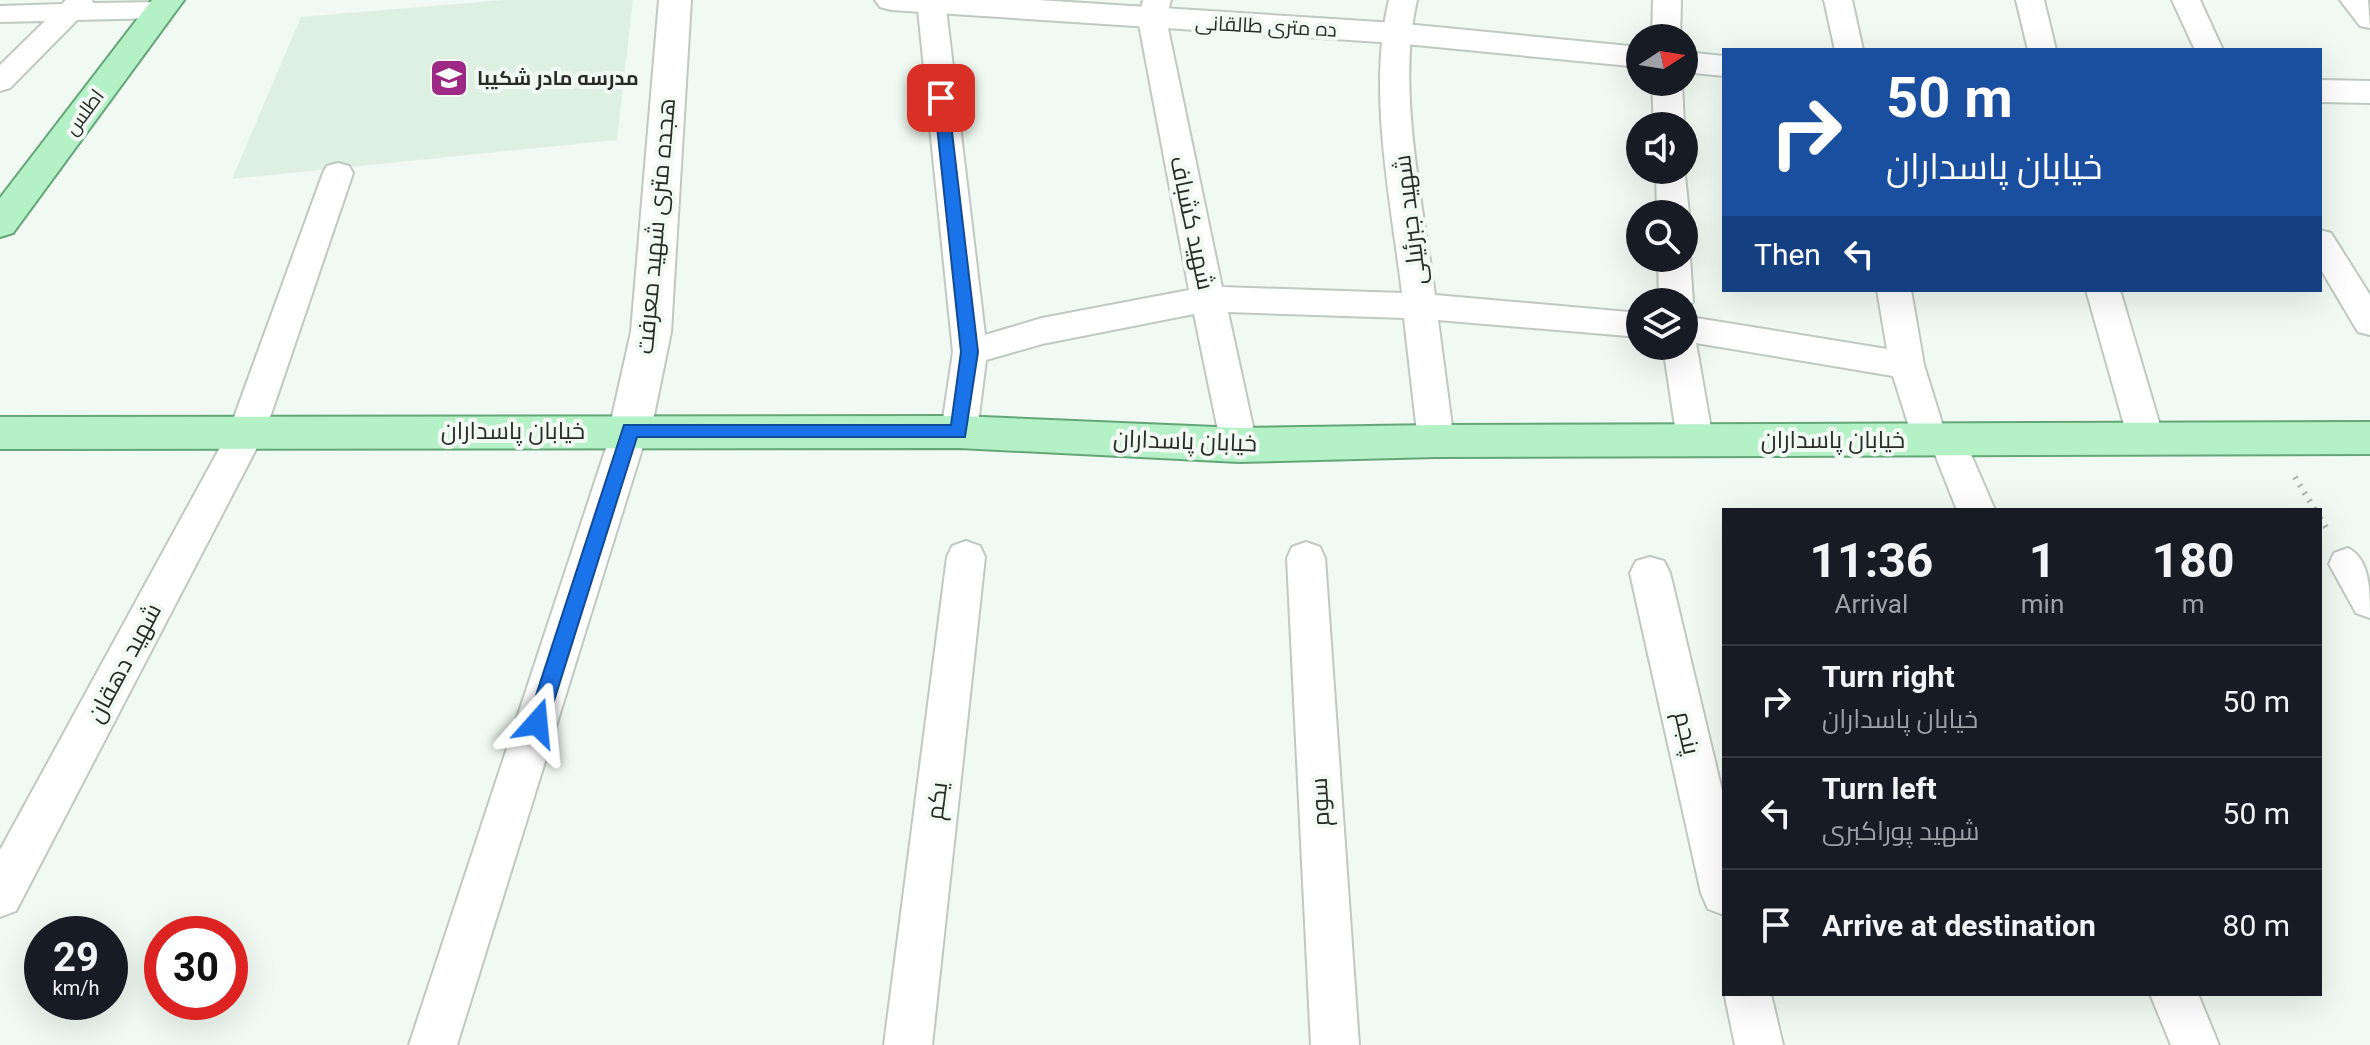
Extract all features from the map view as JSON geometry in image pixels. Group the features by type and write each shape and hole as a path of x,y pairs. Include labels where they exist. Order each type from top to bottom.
{"main road":[{"name":"اطلس","path":"0,224 164,5"},
{"name":"خیابان پاسداران","path":"0,433 959,432 1239,445 1436,441 2370,438"}],"street":[{"name":"هجده متری شهید معرفت","path":"433,1045 630,430 651,332 675,0"},
{"name":"ده متری طالقانی","path":"891,0 1155,10 1626,56"},
{"name":"شهید جبرئیلی","path":"1403,0 1395,33 1393,83 1436,441"},
{"path":"1666,24 1667,0"},
{"path":"1838,0 1849,48"},
{"path":"2030,0 2042,48"},
{"path":"2186,0 2208,48"},
{"path":"2354,0 2370,20"},
{"path":"931,1 970,352 959,432"},
{"path":"0,14 76,6 164,5"},
{"path":"0,82 76,6"},
{"name":"شهید کشباف","path":"1155,10 1168,111 1239,445"},
{"path":"1698,63 1722,66"},
{"path":"2322,91 2370,92"},
{"name":"شهید دهقان","path":"0,895 247,432 338,173"},
{"path":"2322,244 2370,323"},
{"path":"1894,292 1907,365 1938,439 1975,508"},
{"path":"2104,292 2146,439"},
{"path":"970,352 1042,331 1208,299 1420,306 1626,324"},
{"path":"1698,331 1907,365"},
{"path":"1682,360 1695,440"},
{"name":"یکم","path":"908,1045 966,557"},
{"name":"سوم","path":"1306,558 1335,1045"},
{"path":"2348,564 2370,601"},
{"name":"پنجم","path":"1650,573 1722,884"},
{"path":"1747,996 1759,1045"},
{"path":"2175,996 2195,1045"}],"shaded area":[{"name":"مدرسه مادر شکیبا","path":"503,0 633,0 617,140 232,179 301,17"}],"place":[{"name":"مدرسه مادر شکیبا","path":"449,78"}],"route":[{"path":"537,723 630,430 959,432 970,352 941,98"}]}
